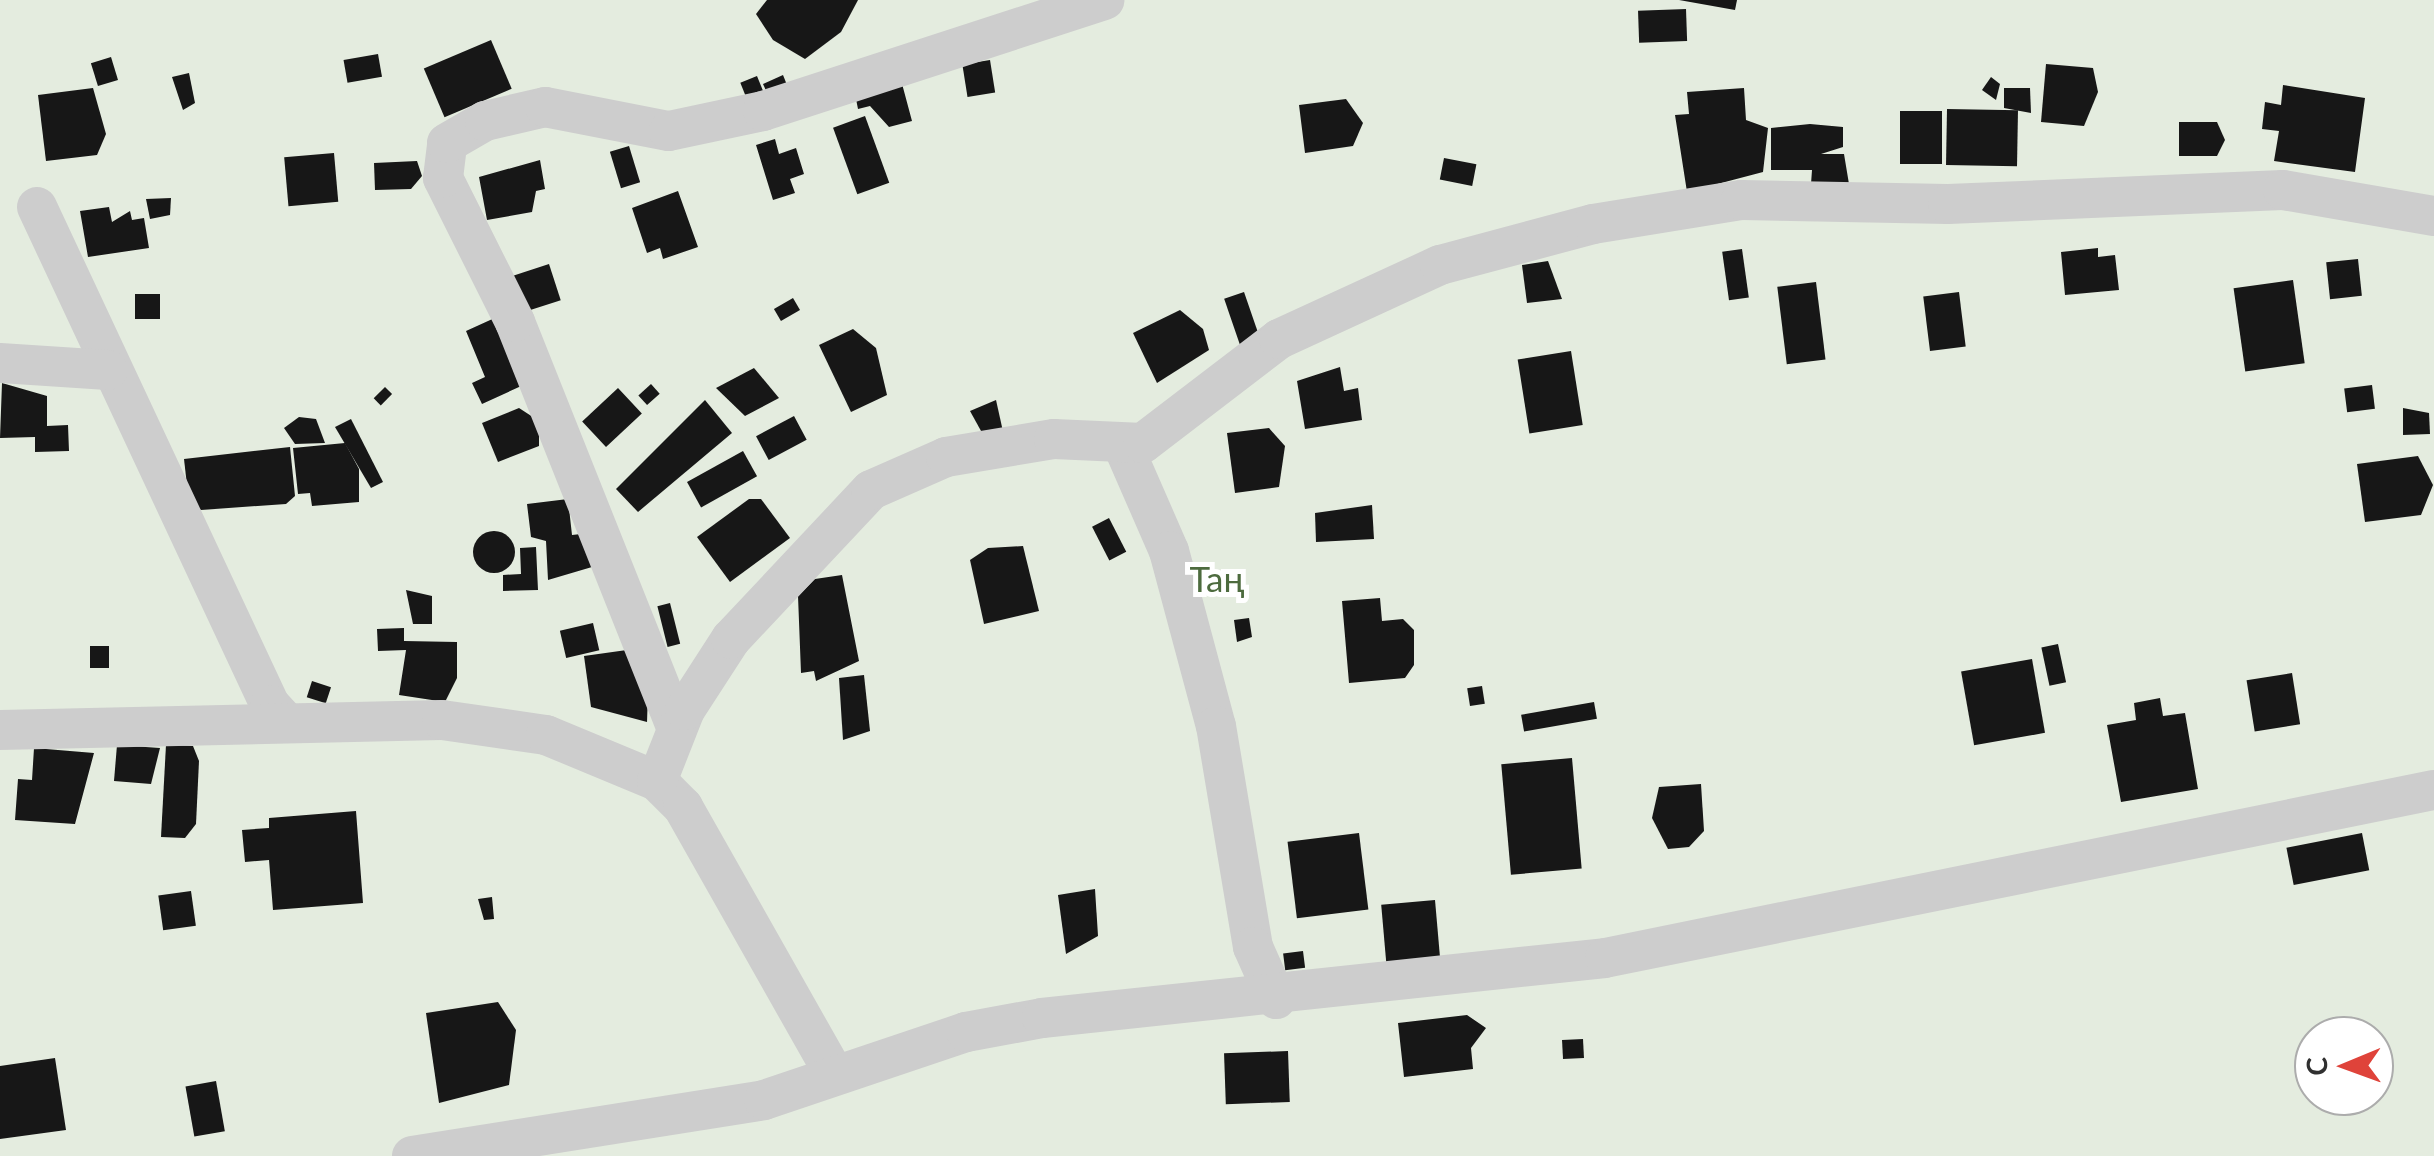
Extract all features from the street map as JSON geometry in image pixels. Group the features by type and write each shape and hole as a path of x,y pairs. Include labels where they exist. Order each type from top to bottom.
{"street":[{"path":"677,729 515,322 443,178 448,143 485,121 545,107 668,131 763,111 1104,0"},
{"path":"656,781 677,729 731,639 871,490 946,458 1054,440 1124,448 1174,424 1279,339 1360,298 1510,244 1669,209 1741,200 1948,204 2283,190 2434,216"},
{"path":"36,208 108,370 270,705 286,722"},
{"path":"0,363 108,370"},
{"path":"1124,448 1170,551 1216,726 1253,947 1276,999"},
{"path":"0,730 286,722 510,726 656,781 683,808 833,1072"},
{"path":"412,1156 661,1122 764,1100 833,1072 1042,1018 1276,999 1605,958 2434,790"}],"green space":[{"name":"Таң","path":"0,0 2434,0 2434,1156 0,1156"}],"building":[{"path":"767,0 858,0 841,32 805,59 773,40 756,14"},
{"path":"1679,0 1737,0 1735,10"},
{"path":"1686,9 1687,41 1639,43 1638,11"},
{"path":"491,40 512,89 445,117 424,69"},
{"path":"378,54 382,77 348,83 344,60"},
{"path":"111,57 118,80 98,86 91,63"},
{"path":"990,60 995,93 968,97 962,64"},
{"path":"2046,64 2093,68 2098,92 2084,126 2041,122"},
{"path":"189,73 195,103 183,110 172,77"},
{"path":"783,75 789,90 768,95 763,84"},
{"path":"757,76 765,96 749,103 740,83"},
{"path":"1991,77 2000,84 1996,100 1982,90"},
{"path":"901,80 912,121 889,127 870,106 858,109 856,99"},
{"path":"2283,85 2365,98 2355,172 2274,161 2279,131 2262,129 2265,102 2281,105"},
{"path":"93,88 106,134 97,155 46,161 38,95"},
{"path":"1744,88 1746,120 1768,128 1763,172 1687,192 1675,115 1689,114 1687,92"},
{"path":"2004,88 2030,88 2031,113 2004,108"},
{"path":"1346,99 1363,123 1353,146 1305,153 1299,105"},
{"path":"1947,109 2018,110 2017,166 1946,165"},
{"path":"1900,111 1942,111 1942,164 1900,164"},
{"path":"865,116 889,183 857,194 833,128"},
{"path":"2179,122 2217,122 2225,140 2217,156 2179,156"},
{"path":"1810,124 1843,127 1843,147 1821,154 1844,154 1849,184 1811,184 1812,170 1771,170 1771,128"},
{"path":"775,139 779,154 796,148 804,174 790,179 795,193 773,200 756,145"},
{"path":"629,146 640,182 621,188 610,152"},
{"path":"334,153 338,202 288,206 284,157"},
{"path":"1444,158 1476,164 1472,186 1440,180"},
{"path":"540,160 545,189 536,191 532,212 487,220 479,177"},
{"path":"417,161 422,176 411,189 375,190 374,163"},
{"path":"678,191 698,247 663,259 660,248 647,253 632,208"},
{"path":"171,198 170,215 150,219 146,199"},
{"path":"109,207 112,222 130,211 132,220 144,218 149,248 88,257 80,211"},
{"path":"2098,248 2098,257 2115,255 2119,290 2065,295 2061,252"},
{"path":"1742,249 1749,298 1729,300 1722,252"},
{"path":"2358,259 2362,296 2330,299 2326,262"},
{"path":"1548,261 1562,299 1527,303 1522,265"},
{"path":"549,264 561,300 522,313 510,277"},
{"path":"2293,280 2305,363 2245,372 2234,288"},
{"path":"1816,282 1826,359 1787,364 1777,287"},
{"path":"1244,292 1262,343 1242,350 1224,299"},
{"path":"1959,292 1966,347 1930,351 1923,296"},
{"path":"135,294 160,294 160,319 135,319"},
{"path":"793,298 800,310 781,321 774,309"},
{"path":"1180,310 1203,329 1209,350 1157,383 1133,333"},
{"path":"499,316 530,382 482,404 472,383 485,377 466,331"},
{"path":"853,329 876,348 887,395 851,412 819,345"},
{"path":"1571,351 1583,425 1529,434 1518,359"},
{"path":"1340,367 1344,391 1358,388 1362,420 1305,429 1297,381"},
{"path":"754,368 779,398 745,416 716,388"},
{"path":"2,383 47,396 47,426 68,425 69,451 35,452 35,437 0,438"},
{"path":"651,384 660,394 647,405 638,395"},
{"path":"2372,385 2375,409 2347,412 2344,388"},
{"path":"385,387 392,394 381,405 374,398"},
{"path":"618,388 642,414 606,447 582,421"},
{"path":"705,400 732,433 638,512 616,489"},
{"path":"996,400 1004,436 986,440 970,411"},
{"path":"519,408 539,421 539,446 498,462 482,423"},
{"path":"2403,408 2429,413 2430,434 2403,435"},
{"path":"794,416 807,440 769,460 756,436"},
{"path":"299,417 316,419 325,443 295,444 284,428"},
{"path":"351,419 383,482 371,488 335,427"},
{"path":"1269,428 1285,446 1279,487 1235,493 1227,433"},
{"path":"345,443 359,469 359,502 312,506 310,493 298,494 293,448"},
{"path":"290,447 295,496 286,504 201,510 189,503 184,459"},
{"path":"743,451 757,476 701,507 687,482"},
{"path":"2418,456 2433,485 2421,515 2365,522 2357,464"},
{"path":"568,499 572,535 581,534 592,567 548,580 546,541 531,537 527,504"},
{"path":"749,499 761,499 790,538 730,582 697,537"},
{"path":"1372,505 1374,539 1316,542 1315,513"},
{"path":"1109,518 1126,552 1109,560 1092,527"},
{"path":"494,531 509,537 515,552 509,567 494,573 479,567 473,552 479,537"},
{"path":"1023,546 1039,611 984,624 970,560 988,548"},
{"path":"536,547 538,590 503,591 503,575 521,574 520,548"},
{"path":"842,575 859,661 816,681 814,671 801,673 798,596 815,579"},
{"path":"406,590 432,596 432,624 413,624"},
{"path":"1380,598 1382,621 1403,619 1414,630 1414,665 1405,678 1349,683 1342,601"},
{"path":"670,603 680,644 668,647 657,606"},
{"path":"1249,618 1252,637 1237,642 1234,620"},
{"path":"593,623 599,650 566,658 560,631"},
{"path":"404,628 404,641 457,642 457,678 445,702 399,695 406,650 378,651 377,629"},
{"path":"2058,644 2066,682 2049,686 2041,648"},
{"path":"90,646 109,646 109,668 90,668"},
{"path":"634,649 648,692 647,722 591,707 584,656"},
{"path":"2032,659 2045,733 1974,745 1961,672"},
{"path":"2292,673 2300,724 2255,732 2247,680"},
{"path":"864,675 870,731 843,740 839,678"},
{"path":"312,681 331,687 326,703 307,697"},
{"path":"1482,686 1485,704 1470,706 1467,688"},
{"path":"2160,698 2163,716 2185,713 2198,789 2121,802 2107,725 2136,720 2134,703"},
{"path":"1594,702 1597,719 1524,732 1521,715"},
{"path":"117,745 160,748 151,784 114,781"},
{"path":"166,745 193,746 199,761 196,824 185,838 161,837"},
{"path":"34,748 94,753 75,824 15,820 18,779 32,780"},
{"path":"1572,758 1582,869 1511,875 1501,764"},
{"path":"1701,784 1704,831 1689,847 1668,849 1652,818 1659,787"},
{"path":"356,811 363,903 273,910 269,860 245,862 242,830 269,828 269,818"},
{"path":"1359,833 1368,909 1297,918 1288,842"},
{"path":"2362,833 2369,870 2294,885 2286,848"},
{"path":"1095,889 1098,936 1066,954 1058,895"},
{"path":"191,891 196,926 163,930 158,896"},
{"path":"492,897 494,919 484,920 478,899"},
{"path":"1435,900 1440,962 1387,966 1381,905"},
{"path":"1303,951 1305,968 1285,970 1283,953"},
{"path":"498,1002 516,1030 509,1085 439,1103 426,1013"},
{"path":"1467,1015 1486,1028 1471,1048 1473,1069 1404,1077 1398,1023"},
{"path":"1583,1039 1584,1058 1563,1059 1562,1040"},
{"path":"1288,1051 1290,1102 1226,1104 1224,1053"},
{"path":"55,1058 66,1130 0,1139 0,1066"},
{"path":"216,1081 225,1131 194,1137 185,1086"}]}
